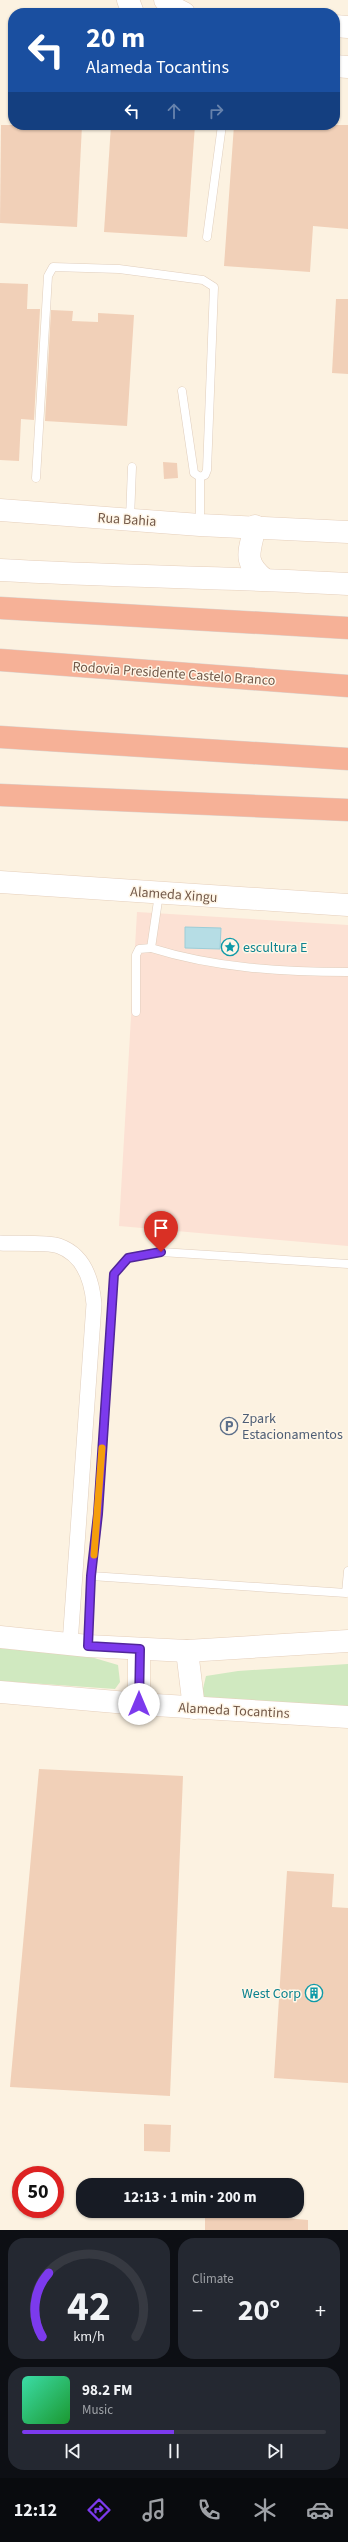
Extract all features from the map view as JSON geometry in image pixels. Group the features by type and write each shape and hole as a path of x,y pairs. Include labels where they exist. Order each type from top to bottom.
{"highway":[{"path":"0,608 348,628"},
{"name":"Rodovia Presidente Castelo Branco","path":"0,660 348,686"},
{"path":"0,737 348,759"},
{"path":"0,795 348,810"}],"main road":[{"path":"165,0 174,8"},
{"name":"Rua Bahia","path":"0,510 200,524 348,532"},
{"path":"255,526 249,555 252,569 264,579"},
{"path":"0,570 91,576 264,579 348,584"},
{"name":"Alameda Xingu","path":"0,882 348,905"},
{"path":"0,1637 79,1645 187,1651 348,1641"},
{"path":"139,1704 140,1649"},
{"path":"187,1651 194,1708"},
{"name":"Alameda Tocantins","path":"0,1692 194,1708 348,1717"}],"street":[{"path":"0,1243 59,1246 75,1256 87,1272 93,1287 94,1312 79,1645"}],"lane":[{"path":"207,237 221,130"},
{"path":"36,478 48,276 53,268 118,268 203,280 214,287 207,470 205,475 200,477"},
{"path":"182,391 194,473 200,477"},
{"path":"130,519 132,467"},
{"path":"200,477 200,524"},
{"path":"152,948 160,893"},
{"path":"136,1012 136,955 139,949 152,948 179,957 244,967 348,972"},
{"path":"79,1645 91,1576 98,1514 114,1274 128,1258 161,1252 348,1264"},
{"path":"91,1576 346,1593 348,1571"}],"shaded area":[{"path":"137,912 348,925 348,1246 119,1226"}],"green space":[{"path":"0,1648 91,1657 118,1665 120,1682 115,1689 0,1681"},
{"path":"348,1664 348,1707 200,1701 206,1676 238,1671"}],"water":[{"path":"185,927 221,928 220,949 185,948"}],"building":[{"path":"1,125 8,125 8,130 82,130 77,227 0,223"},
{"path":"340,125 348,125 348,229 313,226 310,272 224,266 234,130 340,130"},
{"path":"111,130 195,130 187,237 104,232"},
{"path":"0,283 28,284 27,309 40,309 34,420 21,419 19,461 0,460"},
{"path":"336,299 348,299 348,374 332,373"},
{"path":"51,310 73,311 72,321 98,322 98,313 134,315 127,426 45,421"},
{"path":"163,462 177,463 178,478 164,479"},
{"path":"39,1769 183,1776 170,2096 10,2087"},
{"name":"West Corp","path":"287,1871 334,1874 332,1907 348,1908 348,2083 274,2078"},
{"path":"144,2124 171,2125 170,2152 144,2151"},
{"path":"205,2218 285,2218 308,2220 308,2230 205,2230"}],"slow traffic":[{"path":"94,1555 102,1448"}],"place":[{"name":"escultura E","path":"230,947"},
{"name":"Zpark Estacionamentos","path":"229,1426"},
{"name":"West Corp","path":"314,1993"}],"route":[{"path":"139,1704 140,1649 88,1646 90,1590 98,1514 114,1274 128,1258 161,1252"}]}
